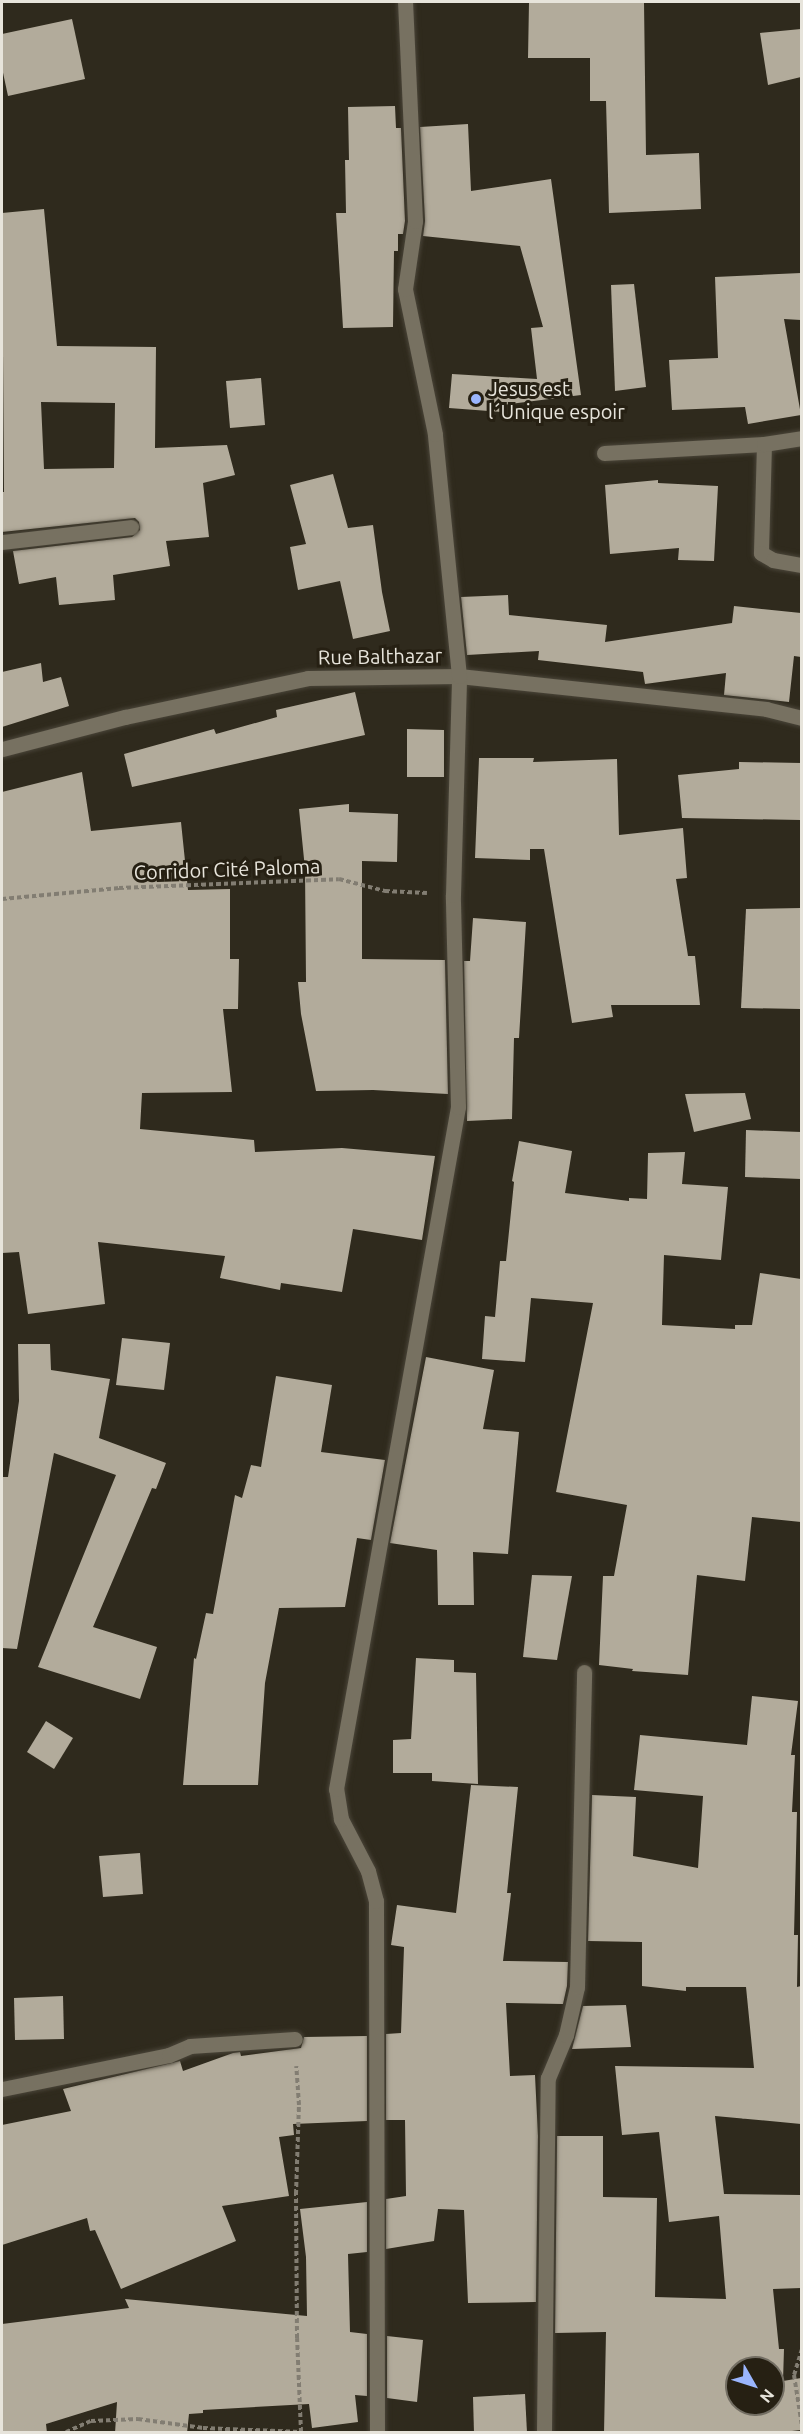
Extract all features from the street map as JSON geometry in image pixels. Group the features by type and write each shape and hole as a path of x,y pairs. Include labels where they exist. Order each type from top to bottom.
{"street":[{"path":"376,2433 376,1901 368,1871 341,1819 336,1789 458,1107 453,895 459,676 435,434 405,289 415,221 405,2"},
{"path":"604,453 764,444 801,438"},
{"path":"764,444 761,553 773,560 801,565"},
{"path":"2,542 131,527"},
{"name":"Rue Balthazar","path":"2,749 125,717 308,678 459,676 766,709 801,718"},
{"path":"544,2433 548,2078 566,2035 577,1987 584,1672"},
{"path":"2,2089 169,2055 190,2046 295,2039"}],"path":[{"name":"Corridor Cité Paloma","path":"2,899 118,888 339,879 386,891 453,895"},
{"path":"66,2433 91,2421 138,2419 203,2428 301,2432 296,2194 299,2105 295,2039"},
{"path":"801,2349 794,2375 801,2426"}],"building":[{"path":"529,2 644,2 646,155 699,153 701,209 609,213 606,101 590,101 590,58 528,58"},
{"path":"72,19 85,79 8,96 2,68 2,34"},
{"path":"801,29 801,77 768,85 760,33"},
{"path":"395,106 396,128 401,128 405,221 403,234 398,234 398,251 394,251 393,327 343,328 336,213 346,213 345,160 349,160 348,107"},
{"path":"468,124 471,191 551,179 581,395 503,405 502,412 449,408 452,374 537,379 531,328 543,327 520,246 423,236 425,221 420,127"},
{"path":"44,209 57,346 156,347 155,448 227,445 235,475 203,483 209,537 166,541 170,566 113,575 115,600 59,605 56,577 19,584 13,551 132,537 140,530 139,522 135,518 2,532 2,492 4,492 2,213","holes":["41,402 115,403 114,468 44,469"]},
{"path":"801,273 801,320 784,319 801,415 748,424 745,407 672,410 669,360 718,358 715,277"},
{"path":"634,284 646,387 615,391 611,285"},
{"path":"261,378 265,425 230,428 226,381"},
{"path":"333,474 348,528 373,525 390,631 353,639 340,581 298,590 290,547 306,544 290,485"},
{"path":"658,480 658,483 718,486 714,561 678,560 679,548 610,554 605,485"},
{"path":"508,595 509,615 607,625 605,642 732,623 734,606 801,613 801,657 794,656 789,702 724,695 726,673 645,684 643,672 538,660 539,651 467,655 461,597"},
{"path":"41,663 43,682 61,677 69,706 2,727 2,672"},
{"path":"355,692 365,735 132,787 124,754 214,729 216,734 277,717 276,710"},
{"path":"407,729 444,730 444,777 407,777"},
{"path":"479,758 534,758 533,762 617,759 619,835 683,828 687,878 676,879 688,956 695,956 700,1005 611,1005 613,1017 572,1023 544,849 530,849 530,860 475,858"},
{"path":"739,762 801,763 801,820 682,818 678,775 739,769"},
{"path":"82,772 91,831 181,822 188,890 230,889 230,959 239,959 238,1009 223,1009 232,1092 142,1093 140,1129 254,1140 255,1152 342,1148 435,1156 422,1240 353,1229 342,1292 281,1283 280,1290 220,1278 225,1256 98,1242 105,1304 28,1314 19,1252 2,1253 2,792"},
{"path":"349,804 349,812 398,814 397,862 362,861 362,959 445,960 448,1094 373,1090 316,1091 301,1014 298,982 306,982 305,869 299,809"},
{"path":"801,908 801,1009 741,1008 746,909"},
{"path":"473,918 526,922 519,1038 514,1038 512,1119 467,1121 464,961 470,961"},
{"path":"745,1093 751,1119 694,1132 685,1094"},
{"path":"746,1130 801,1132 801,1179 745,1177"},
{"path":"519,1141 572,1151 565,1193 629,1201 629,1198 647,1199 648,1153 685,1152 682,1184 728,1187 721,1260 664,1255 662,1325 735,1329 735,1325 752,1325 760,1273 801,1279 801,1522 752,1517 745,1581 697,1575 688,1675 632,1671 633,1669 599,1665 603,1576 614,1576 627,1505 556,1492 593,1303 531,1298 525,1362 482,1359 485,1316 495,1317 500,1261 506,1261 514,1182 512,1181"},
{"path":"122,1338 170,1343 164,1390 116,1385"},
{"path":"18,1344 50,1344 51,1370 110,1379 99,1438 166,1463 156,1489 152,1488 93,1627 157,1647 140,1699 38,1667 116,1475 54,1453 17,1649 2,1648 2,1477 8,1477 19,1401"},
{"path":"426,1357 494,1370 483,1429 519,1432 508,1554 473,1552 474,1605 438,1605 437,1550 390,1543"},
{"path":"276,1376 332,1385 321,1452 385,1460 371,1540 357,1538 345,1607 279,1608 265,1683 258,1785 183,1785 194,1658 196,1659 206,1613 213,1614 235,1495 242,1498 251,1465 261,1467"},
{"path":"532,1575 572,1576 557,1660 523,1657"},
{"path":"416,1658 454,1660 454,1672 476,1673 478,1784 432,1781 432,1773 393,1773 393,1740 411,1739"},
{"path":"752,1696 798,1701 791,1755 795,1755 792,1812 797,1812 794,1935 798,1935 797,1987 801,1986 801,2124 715,2116 724,2194 801,2195 801,2288 773,2289 779,2349 784,2349 784,2356 725,2356 725,2416 785,2416 785,2381 801,2378 801,2430 774,2433 604,2433 606,2332 555,2333 557,2136 603,2136 603,2197 657,2198 655,2297 726,2299 719,2216 669,2222 659,2132 622,2135 615,2066 754,2068 746,1987 686,1987 686,1991 642,1986 642,1942 588,1941 592,1795 636,1797 633,1856 698,1868 703,1796 634,1790 640,1735 747,1745"},
{"path":"46,1721 73,1738 54,1769 27,1752"},
{"path":"471,1785 518,1787 507,1893 511,1893 503,1961 568,1962 567,1986 563,2004 506,2003 510,2076 535,2075 538,2136 536,2302 468,2303 464,2210 438,2209 434,2241 386,2249 386,2199 406,2196 405,2120 386,2120 386,2034 401,2033 404,1947 391,1945 397,1905 456,1913"},
{"path":"140,1853 143,1894 103,1897 99,1856"},
{"path":"63,1996 64,2039 15,2040 14,1998"},
{"path":"626,2005 631,2047 572,2049 583,2006"},
{"path":"367,2036 367,2121 293,2124 294,2135 279,2137 289,2196 222,2206 236,2241 121,2289 95,2230 90,2231 87,2218 2,2245 2,2125 71,2111 63,2089 180,2061 183,2071 233,2053 240,2052 241,2056 301,2048 304,2037"},
{"path":"367,2202 367,2252 348,2254 350,2332 367,2334 367,2396 355,2395 358,2422 312,2428 309,2404 203,2410 203,2413 189,2414 187,2433 115,2433 117,2402 46,2424 47,2433 3,2433 2,2324 129,2308 125,2299 307,2316 306,2257 300,2209"},
{"path":"387,2336 423,2340 417,2402 387,2398"},
{"path":"525,2394 527,2433 474,2433 473,2397"}],"place":[{"name":"Jesus est l´Unique espoir","path":"476,399"}]}
